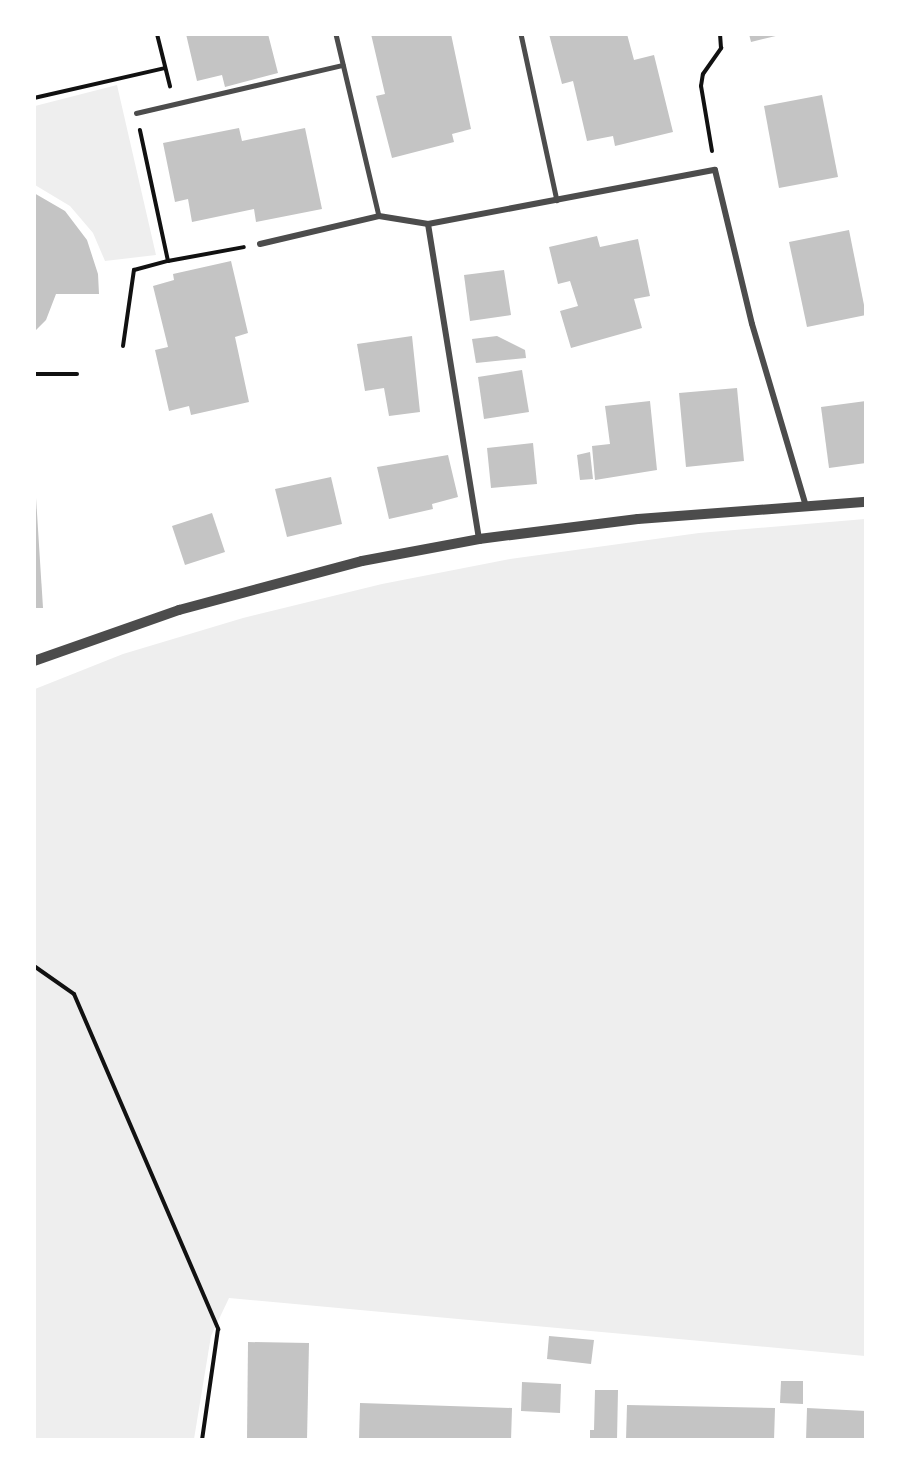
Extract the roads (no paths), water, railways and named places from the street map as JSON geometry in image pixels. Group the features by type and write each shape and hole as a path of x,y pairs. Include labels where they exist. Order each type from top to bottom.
{"street":[{"path":"260,244 379,216 428,224 715,170 752,324 807,506"},
{"path":"428,224 478,539"},
{"path":"34,661 251,588 478,539 638,519 866,502"}],"lane":[{"path":"336,34 379,216"},
{"path":"521,34 557,200"},
{"path":"136,113 343,65"}]}
